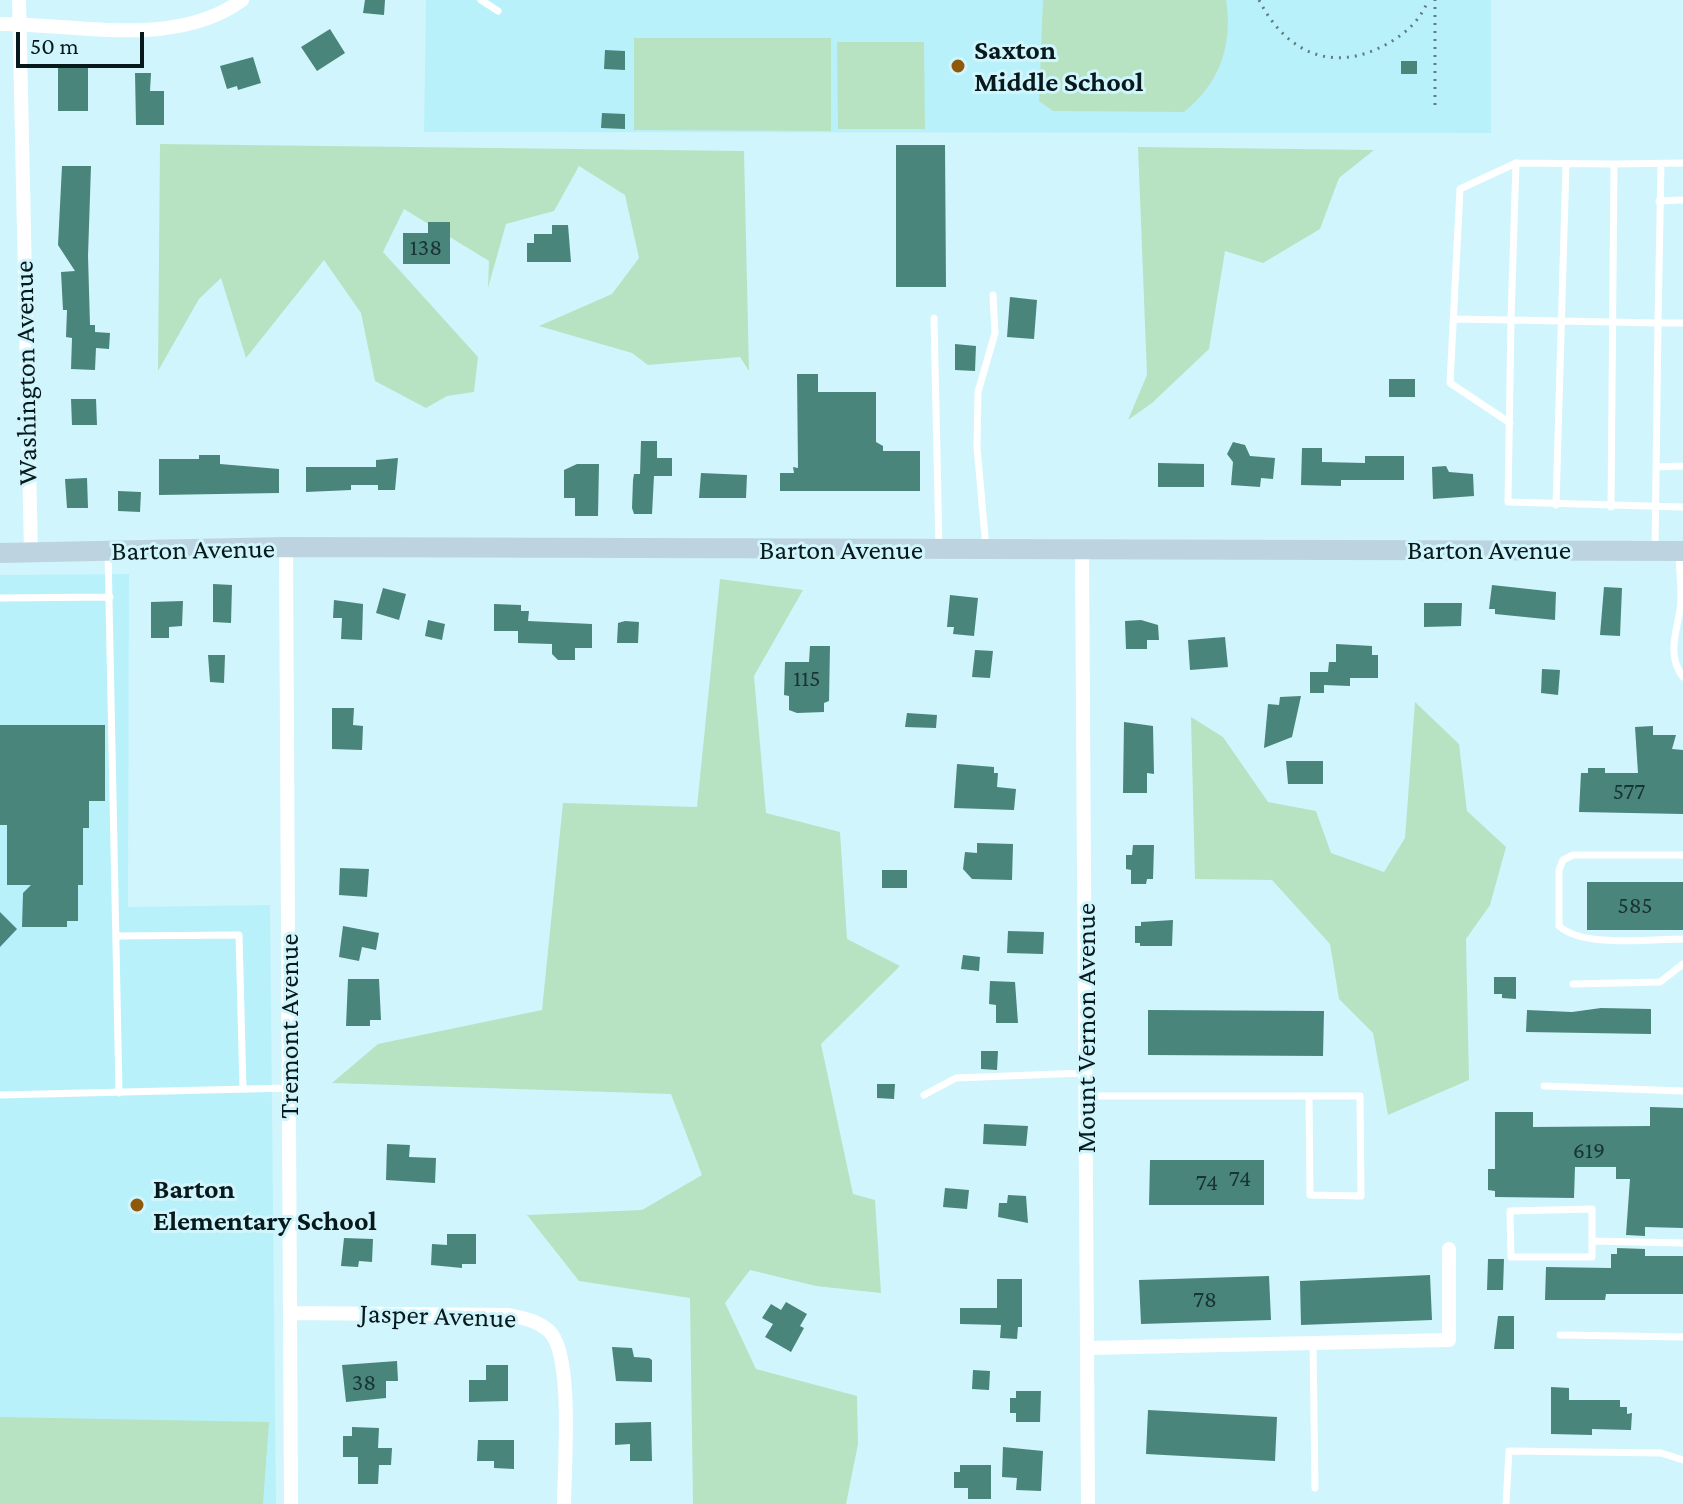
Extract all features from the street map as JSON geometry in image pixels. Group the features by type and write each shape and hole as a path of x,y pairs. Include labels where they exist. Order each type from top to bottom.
{"street":[{"name":"Washington Avenue","path":"19,0 31,553"},
{"path":"0,24 142,30 189,25 222,15 242,0"},
{"name":"Barton Avenue","path":"0,553 286,547 1681,551"},
{"name":"Tremont Avenue","path":"286,547 291,1504"},
{"name":"Mount Vernon Avenue","path":"1082,551 1088,1504"},
{"path":"1089,1348 1449,1340 1449,1249"},
{"name":"Jasper Avenue","path":"291,1313 509,1315 532,1320 552,1333 564,1369 564,1504"}],"lane":[{"path":"481,0 498,11"},
{"path":"1516,163 1508,502 1683,507"},
{"path":"1510,423 1450,383 1460,189 1516,163 1683,163"},
{"path":"1556,505 1566,164"},
{"path":"1611,507 1614,164"},
{"path":"1655,551 1661,164"},
{"path":"1659,201 1683,200"},
{"path":"987,550 986,515 979,489 978,406 995,333 993,295"},
{"path":"934,318 939,550"},
{"path":"1453,319 1683,323"},
{"path":"1656,467 1683,466"},
{"path":"108,551 119,1093"},
{"path":"1681,551 1682,610 1674,626 1674,658 1683,677"},
{"path":"0,598 110,597"},
{"path":"1683,855 1573,855 1563,860 1558,881 1559,926 1568,934 1587,939 1683,939"},
{"path":"118,936 239,935 243,1089"},
{"path":"1573,984 1660,982 1683,964"},
{"path":"924,1095 956,1078 1087,1073"},
{"path":"1544,1086 1683,1091"},
{"path":"0,1095 290,1088"},
{"path":"1087,1096 1309,1096 1360,1096 1361,1196 1310,1195 1309,1096"},
{"path":"1592,1209 1592,1241 1592,1257 1511,1257 1510,1211 1592,1209"},
{"path":"1592,1241 1683,1243"},
{"path":"1560,1335 1683,1337"},
{"path":"1313,1343 1315,1488"},
{"path":"1506,1504 1509,1451 1661,1453 1683,1460"}],"path":[{"path":"1259,0 1271,23 1291,43 1316,55 1344,59 1370,54 1402,36 1424,11 1428,0"},
{"path":"1435,0 1435,105"}],"shaded area":[{"name":"Saxton Middle School","path":"426,0 1491,0 1491,133 424,132"},
{"name":"Barton Elementary School","path":"129,574 128,907 270,905 276,1504 0,1504 0,575"}],"green space":[{"path":"1043,0 1226,0 1227,32 1221,62 1207,89 1184,112 1053,111 1039,101"},
{"path":"634,38 831,38 831,131 634,130"},
{"path":"837,42 924,42 925,129 838,129"},
{"path":"160,144 744,151 749,371 740,357 648,365 632,353 539,326 612,294 639,258 625,195 579,166 554,211 506,224 488,288 489,261 404,209 383,252 478,357 474,392 447,396 426,408 375,381 361,313 324,260 246,358 221,278 199,299 158,371"},
{"path":"1138,147 1374,150 1339,178 1320,229 1263,263 1225,251 1209,349 1152,403 1128,420 1147,375"},
{"path":"720,579 803,590 754,676 766,813 840,832 847,939 900,966 821,1044 853,1194 875,1200 881,1293 816,1286 750,1270 725,1303 756,1369 857,1396 858,1444 846,1504 693,1504 690,1298 579,1281 527,1215 642,1210 702,1175 671,1094 332,1083 378,1044 542,1010 563,803 697,807"},
{"path":"1415,702 1459,744 1467,811 1506,847 1490,905 1466,939 1469,1080 1388,1115 1373,1033 1339,999 1330,944 1272,880 1195,879 1191,717 1223,737 1268,802 1316,811 1331,853 1384,872 1405,838"},
{"path":"0,1417 269,1422 263,1504 0,1504"}],"building":[{"path":"365,0 385,0 384,15 363,13"},
{"path":"330,29 345,53 317,71 301,47"},
{"path":"605,50 625,51 625,70 604,69"},
{"path":"253,57 261,83 238,90 237,86 227,89 220,66"},
{"path":"1401,61 1417,61 1417,74 1401,74"},
{"path":"58,65 88,65 88,111 58,111"},
{"path":"135,73 151,73 150,91 164,91 164,125 136,125"},
{"path":"602,113 625,114 625,129 601,128"},
{"path":"896,145 945,145 946,287 896,287"},
{"path":"62,166 91,166 88,256 90,325 95,325 95,332 110,333 109,349 96,348 95,370 71,369 72,338 66,337 67,310 63,310 61,272 75,271 58,245"},
{"path":"428,222 450,222 450,264 403,264 403,233 428,233"},
{"path":"552,225 568,225 571,262 527,262 527,243 534,243 534,234 552,234"},
{"path":"1010,297 1037,300 1034,339 1007,337"},
{"path":"955,344 976,346 975,371 955,370"},
{"path":"797,374 818,374 818,392 876,392 876,442 883,446 883,451 920,451 920,491 780,491 780,473 794,473 793,467 798,468"},
{"path":"1389,379 1415,379 1415,397 1389,397"},
{"path":"71,399 96,399 97,425 72,425"},
{"path":"641,441 657,441 657,458 672,458 672,476 654,476 652,514 634,514 632,508 634,474 640,474"},
{"path":"1233,442 1245,445 1250,456 1275,458 1273,479 1261,478 1260,487 1231,485 1233,462 1227,454"},
{"path":"1302,448 1322,448 1322,462 1365,463 1365,456 1404,456 1404,480 1341,480 1341,486 1301,485"},
{"path":"199,455 220,455 220,464 279,469 279,493 159,495 159,459 199,459"},
{"path":"398,458 395,490 378,490 378,485 351,485 351,490 306,492 306,467 376,467 376,460"},
{"path":"1158,463 1204,464 1204,487 1158,487"},
{"path":"577,464 599,464 598,516 575,516 575,498 564,498 564,470"},
{"path":"1446,466 1449,472 1473,474 1474,496 1433,499 1432,467"},
{"path":"701,473 747,475 746,498 699,498"},
{"path":"87,478 88,508 67,508 65,479"},
{"path":"118,491 141,492 140,512 118,511"},
{"path":"213,584 232,585 231,623 213,622"},
{"path":"1492,585 1556,592 1555,620 1495,614 1495,609 1489,609"},
{"path":"1604,587 1622,588 1620,636 1600,635"},
{"path":"383,588 406,594 399,620 376,613"},
{"path":"950,595 978,598 974,636 953,634 954,627 947,627"},
{"path":"334,600 363,604 362,640 341,639 342,618 333,618"},
{"path":"183,601 182,626 169,627 169,638 151,638 151,602"},
{"path":"1424,603 1462,603 1461,626 1424,627"},
{"path":"494,604 521,605 521,611 529,611 528,621 592,624 592,648 575,648 575,660 558,660 552,654 552,644 518,643 518,631 494,631"},
{"path":"428,620 445,624 442,640 425,636"},
{"path":"1141,620 1158,625 1159,640 1147,640 1147,649 1126,649 1125,621"},
{"path":"639,622 638,643 617,643 618,623"},
{"path":"1225,637 1228,667 1190,670 1188,640"},
{"path":"1336,644 1372,646 1372,655 1378,655 1378,678 1350,678 1350,686 1324,685 1324,693 1310,693 1310,672 1328,672 1329,662 1336,662"},
{"path":"810,646 830,646 829,701 824,703 824,712 797,713 789,710 789,696 784,695 785,662 809,662"},
{"path":"975,650 993,651 990,678 972,677"},
{"path":"208,655 225,655 224,683 210,682"},
{"path":"1542,669 1560,670 1558,695 1541,693"},
{"path":"1301,696 1292,737 1264,748 1268,704 1279,705 1280,697"},
{"path":"332,708 354,708 353,725 363,726 362,750 332,749"},
{"path":"907,713 937,715 936,728 905,727"},
{"path":"1124,722 1153,726 1154,774 1147,773 1147,793 1123,793"},
{"path":"0,725 105,725 105,801 89,801 89,828 83,828 83,885 78,885 78,921 67,921 67,927 22,927 23,893 31,885 7,885 7,825 0,825"},
{"path":"1653,726 1653,735 1676,735 1672,749 1683,750 1683,814 1579,812 1581,773 1588,773 1588,768 1605,768 1605,773 1638,773 1635,727"},
{"path":"1286,761 1323,761 1323,784 1288,784"},
{"path":"957,764 994,767 994,773 998,773 997,787 1016,789 1014,810 954,808"},
{"path":"977,843 1013,844 1012,880 972,879 963,869 965,852 977,853"},
{"path":"1133,845 1154,845 1153,879 1147,879 1146,884 1131,884 1131,870 1126,869 1126,855 1132,855"},
{"path":"340,868 369,869 367,897 339,895"},
{"path":"882,870 907,870 907,888 882,888"},
{"path":"1587,882 1683,882 1683,930 1587,930"},
{"path":"0,912 17,929 0,947"},
{"path":"1173,920 1172,946 1140,946 1140,943 1135,943 1135,926 1141,926 1141,922"},
{"path":"343,926 379,933 376,950 362,947 359,961 339,957"},
{"path":"1008,931 1044,932 1043,954 1007,953"},
{"path":"963,955 980,957 979,971 961,969"},
{"path":"1494,977 1516,977 1516,999 1494,994"},
{"path":"348,979 379,979 381,1020 370,1020 370,1026 346,1026"},
{"path":"990,981 1015,982 1018,1023 996,1023 996,1005 989,1004"},
{"path":"1601,1008 1651,1009 1651,1034 1526,1032 1527,1010 1572,1012"},
{"path":"1148,1010 1324,1011 1323,1056 1148,1055"},
{"path":"981,1051 998,1051 997,1070 981,1069"},
{"path":"877,1084 895,1084 894,1099 877,1098"},
{"path":"1650,1107 1683,1108 1683,1228 1645,1227 1645,1236 1626,1235 1630,1179 1616,1179 1616,1167 1575,1167 1574,1198 1495,1197 1495,1191 1488,1190 1488,1169 1495,1169 1495,1112 1533,1112 1533,1127 1650,1126"},
{"path":"984,1124 1028,1126 1026,1146 983,1144"},
{"path":"387,1144 410,1145 409,1157 436,1158 435,1183 386,1180"},
{"path":"1150,1160 1264,1160 1264,1205 1149,1205"},
{"path":"945,1188 969,1190 967,1209 943,1207"},
{"path":"1008,1195 1026,1196 1028,1223 998,1217 999,1203 1007,1203"},
{"path":"447,1234 476,1234 476,1264 462,1264 462,1268 431,1265 432,1244 447,1245"},
{"path":"344,1238 373,1239 372,1262 359,1261 358,1267 341,1266"},
{"path":"1617,1248 1645,1249 1645,1256 1683,1256 1683,1294 1606,1294 1605,1300 1545,1300 1546,1267 1611,1268 1611,1254 1617,1254"},
{"path":"1488,1259 1504,1259 1503,1290 1487,1290"},
{"path":"1430,1275 1432,1320 1301,1325 1300,1281"},
{"path":"1269,1276 1271,1320 1141,1324 1139,1280"},
{"path":"997,1279 1022,1279 1022,1327 1018,1327 1017,1339 1000,1338 1001,1325 960,1324 960,1308 997,1308"},
{"path":"786,1302 807,1314 800,1326 804,1328 791,1352 765,1337 773,1324 762,1318 771,1304 781,1310"},
{"path":"1498,1316 1514,1316 1514,1349 1494,1349"},
{"path":"612,1347 632,1348 634,1357 652,1360 652,1382 616,1381"},
{"path":"397,1361 398,1381 386,1381 386,1398 346,1402 342,1365"},
{"path":"486,1365 508,1365 508,1401 469,1402 469,1380 486,1380"},
{"path":"973,1370 990,1371 989,1390 972,1389"},
{"path":"1551,1387 1569,1388 1569,1400 1620,1400 1620,1407 1627,1407 1627,1414 1632,1413 1631,1430 1592,1429 1592,1435 1551,1434"},
{"path":"1016,1391 1041,1391 1040,1422 1016,1422 1016,1413 1010,1413 1010,1398 1016,1398"},
{"path":"1148,1410 1277,1417 1275,1461 1146,1454"},
{"path":"651,1422 652,1461 630,1461 630,1444 615,1445 615,1423"},
{"path":"352,1427 379,1428 378,1448 392,1448 391,1465 379,1465 378,1484 358,1484 358,1457 343,1457 343,1436 352,1436"},
{"path":"478,1440 514,1440 514,1469 494,1468 494,1461 477,1461"},
{"path":"1003,1447 1043,1451 1041,1491 1016,1490 1017,1478 1002,1477"},
{"path":"960,1465 991,1465 991,1499 968,1499 968,1488 954,1488 954,1472 960,1472"}],"place":[{"name":"Saxton Middle School","path":"958,66"},
{"name":"Barton Elementary School","path":"137,1205"}]}
